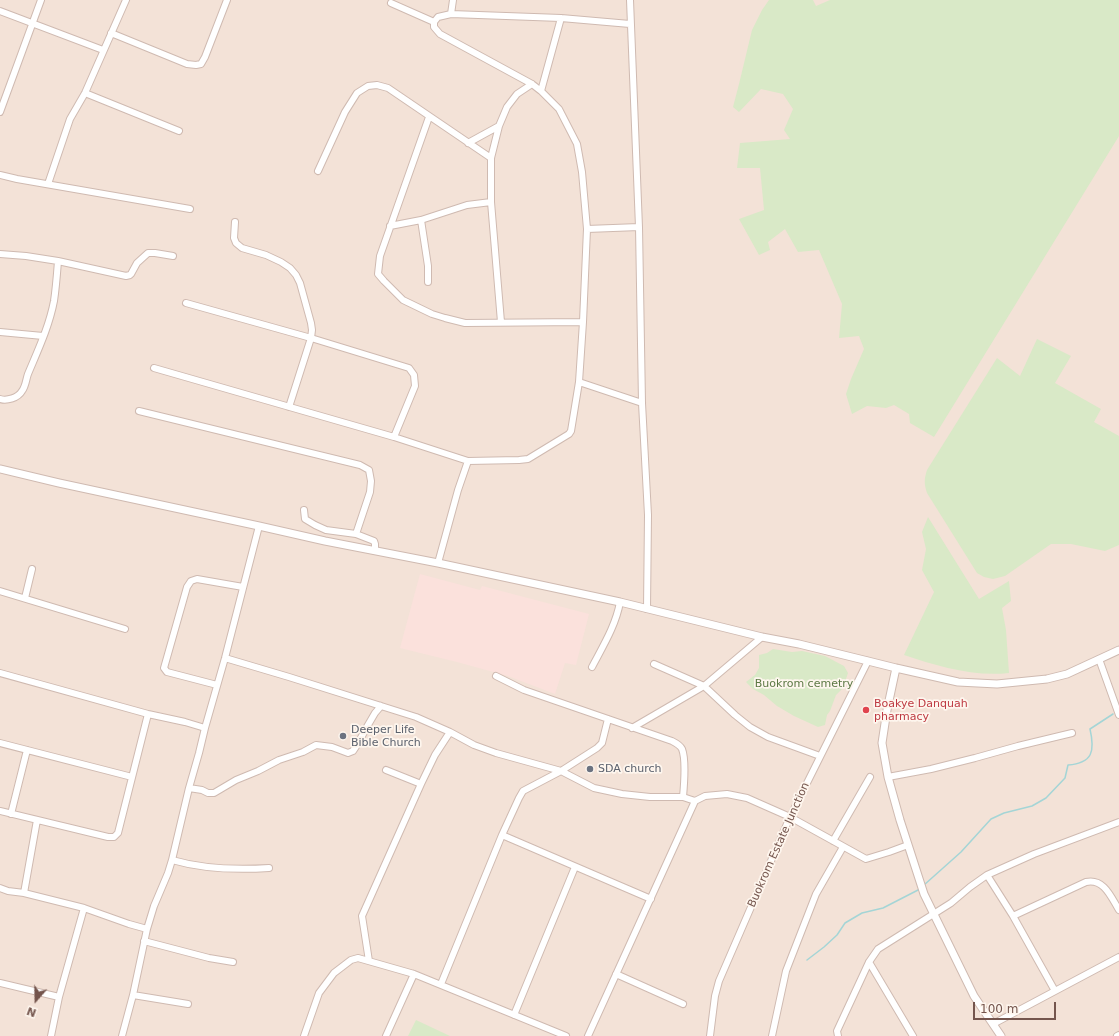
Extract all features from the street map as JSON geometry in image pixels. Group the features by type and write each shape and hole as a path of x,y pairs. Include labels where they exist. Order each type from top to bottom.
{"street":[{"path":"0,112 41,0"},
{"path":"48,184 70,119 85,92 126,0"},
{"path":"111,33 187,64 201,64 227,0"},
{"path":"451,14 453,0"},
{"path":"630,0 639,227 642,403 648,515 647,608"},
{"path":"391,3 434,22"},
{"path":"0,11 104,50"},
{"path":"154,368 394,437 468,461 519,460 528,458 569,434 580,382 584,322 587,229 582,172 577,144 559,109 541,90 440,34 434,27 434,22 438,17 451,14 561,18 630,24"},
{"path":"541,90 561,18"},
{"path":"501,322 491,202 491,158 498,126 507,107 517,94 532,84"},
{"path":"318,171 345,112 357,93 368,86 377,85 388,88 491,158"},
{"path":"85,92 179,131"},
{"path":"429,117 380,256 378,274 403,300 432,314 459,322 584,322"},
{"path":"468,143 498,126"},
{"path":"0,175 190,209"},
{"path":"390,226 421,220 467,205 491,202"},
{"path":"421,220 428,266 428,282"},
{"path":"235,222 234,238 236,243 242,248 266,255 282,262 290,268 300,283 312,330 311,338 289,407"},
{"path":"587,229 639,227"},
{"path":"0,254 58,261 126,276 130,276 137,263 148,253 173,256"},
{"path":"0,399 4,400 11,398 19,395 23,391 27,376 44,336 54,302 58,261"},
{"path":"186,303 311,338 409,368 414,375 415,386 394,437"},
{"path":"0,332 44,336"},
{"path":"580,382 642,403"},
{"path":"139,411 360,466 369,470 371,481 370,492 356,534"},
{"path":"438,563 458,490 468,461"},
{"path":"0,469 325,541 438,563 647,608 762,637 868,660 958,682 997,684 1047,679 1067,674 1119,650"},
{"path":"304,510 305,519 326,530 356,534 374,541 375,551"},
{"path":"122,1036 133,995 144,940 154,906 172,860 204,728 225,658 259,526"},
{"path":"325,541 326,530"},
{"path":"24,598 32,569"},
{"path":"217,685 167,672 164,668 187,587 191,581 197,579 243,587"},
{"path":"0,591 125,629"},
{"path":"592,667 609,636 618,614 620,602"},
{"path":"632,728 704,686 762,637"},
{"path":"225,658 416,717 450,732 474,745 496,753 561,771 594,788 622,794 650,797 683,797 695,801"},
{"path":"1099,659 1119,715"},
{"name":"Buokrom Estate Junction","path":"710,1036 715,996 719,981 790,817 868,660"},
{"path":"654,664 704,686 734,715 750,727 768,737 820,756"},
{"path":"896,668 886,710 882,743 888,777 924,894 974,996 1001,1036"},
{"path":"0,673 204,728"},
{"path":"496,676 524,690 679,745 684,757 683,797"},
{"path":"189,788 214,793 236,780 258,772 279,760 303,752 316,745 332,747 348,753 353,751 375,713 382,706"},
{"path":"0,811 108,837 114,837 118,833 148,714"},
{"path":"441,984 518,798 523,791 561,771 598,748 602,743 608,719"},
{"path":"369,961 362,916 421,784 435,755 450,732"},
{"path":"888,777 931,769 1072,732"},
{"path":"0,743 132,777"},
{"path":"12,814 27,750"},
{"path":"386,770 421,784"},
{"path":"833,841 870,777"},
{"path":"588,1036 695,801 705,796 726,794 747,798 790,817 866,859 908,845"},
{"path":"24,893 37,820"},
{"path":"838,1036 836,1031 869,962 878,949 951,903 987,875 1034,854 1119,822"},
{"path":"502,835 651,899"},
{"path":"772,1036 786,971 816,894 843,847"},
{"path":"172,860 186,864 241,870 269,868"},
{"path":"514,1015 575,867"},
{"path":"987,875 1013,916 1055,991"},
{"path":"1013,916 1091,881 1098,882 1105,888 1119,910"},
{"path":"0,888 84,908 147,930"},
{"path":"0,894 8,891"},
{"path":"52,1036 59,997 84,908"},
{"path":"144,940 209,958 233,962"},
{"path":"993,1024 1119,957"},
{"path":"304,1036 319,993 334,973 351,960 358,958 414,974 441,984 566,1036"},
{"path":"869,962 913,1036"},
{"path":"386,1036 414,974"},
{"path":"616,974 683,1004"},
{"path":"0,983 59,997"},
{"path":"133,995 188,1004"}],"shaded area":[{"path":"0,0 1119,0 1119,1036 0,1036"},
{"path":"420,574 480,590 482,586 589,614 576,665 565,663 555,694 508,676 400,648"}],"green space":[{"path":"769,0 813,0 816,6 830,0 1119,0 1119,136 934,437 910,423 909,414 894,405 886,408 867,406 852,414 846,394 864,349 859,336 839,338 842,304 819,250 798,252 785,229 768,242 770,250 759,255 739,219 764,210 760,168 737,168 740,143 790,139 784,130 793,109 783,94 761,89 739,112 733,107 752,30"},
{"path":"1037,339 1071,356 1055,383 1101,409 1094,422 1119,436 1119,545 1105,551 1071,544 1051,544 1005,576 993,579 984,577 977,573 927,493 925,476 927,470 997,358 1020,376"},
{"path":"928,517 979,599 1009,581 1011,601 1002,608 1006,630 1009,673 996,674 955,670 904,655 934,592 922,570 926,549 922,532"},
{"name":"Buokrom cemetry","path":"773,649 792,652 802,651 825,656 844,666 848,673 842,689 836,695 827,715 825,725 818,727 794,716 753,689 746,682 755,675 759,668 759,655 767,653"},
{"path":"416,1020 450,1036 408,1036"}],"waterway":[{"path":"924,885 961,852 991,819 1004,813 1032,806 1046,798 1065,778 1068,765 1083,762 1087,759 1092,750 1092,737 1090,729 1113,714"},
{"path":"807,960 837,935 845,923 862,913 883,908 920,889"}],"place":[{"name":"Boakye Danquah pharmacy","path":"866,710"},
{"name":"Deeper Life Bible Church","path":"343,736"},
{"name":"SDA church","path":"590,769"}]}
